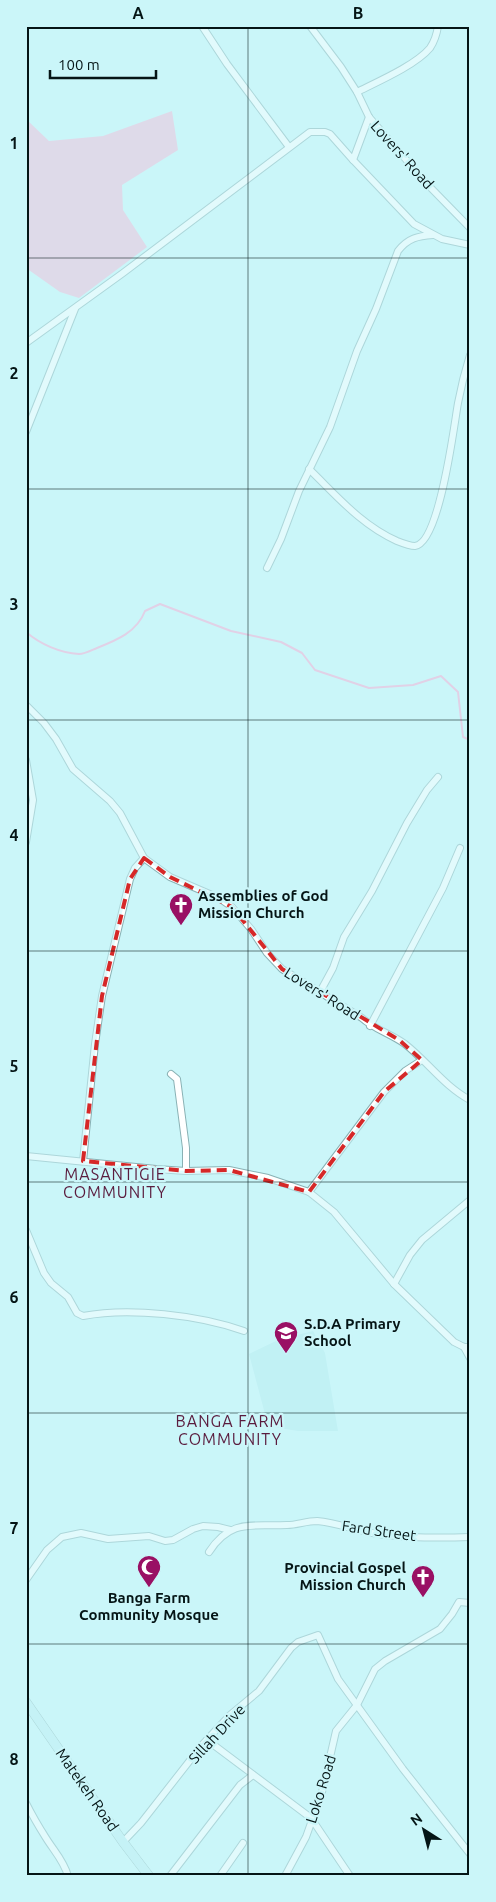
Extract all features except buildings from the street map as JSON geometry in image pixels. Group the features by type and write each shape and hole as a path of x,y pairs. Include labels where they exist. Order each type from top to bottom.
{"street":[{"path":"202,26 227,64 289,147"},
{"name":"Lovers' Road","path":"310,26 341,67 357,92 369,117 429,186 470,228"},
{"path":"357,92 402,68 428,50 432,46 438,26"},
{"path":"353,160 369,117"},
{"path":"26,344 310,132 325,132 334,138 408,218 433,235 470,245"},
{"path":"267,568 309,469 330,427 357,351 376,309 398,251 414,237 433,235"},
{"path":"26,432 76,308"},
{"path":"309,469 368,525 402,543 414,546 420,544 428,536 438,510 460,392 470,355"},
{"name":"Lovers' Road","path":"26,705 44,723 56,739 73,769 110,801 120,813 144,858 170,877 219,898 232,907 275,963 291,975 362,1018 370,1026 384,1031 399,1040 453,1090 470,1100"},
{"path":"26,760 34,800 26,842"},
{"path":"320,992 333,968 344,937 376,883 407,823 427,790 438,777"},
{"path":"370,1026 443,888 460,848"},
{"path":"83,1161 102,996 130,880 135,868 144,858"},
{"path":"309,1192 384,1092 405,1071 422,1060"},
{"path":"171,1074 176,1076 178,1084 186,1148 186,1171"},
{"path":"26,1156 186,1171 229,1170 268,1178 309,1192 334,1212 394,1284 454,1342 467,1347 470,1358"},
{"path":"394,1284 418,1244 470,1200"},
{"path":"26,1230 44,1273 51,1283 68,1297 77,1313 82,1316 111,1312 176,1315 215,1322 244,1331"},
{"name":"Fard Street","path":"230,1530 239,1526 260,1524 289,1525 304,1521 320,1522 383,1535 435,1538 470,1537"},
{"path":"26,1580 30,1572 48,1550 62,1538 81,1532 108,1539 149,1536 165,1541 173,1540 193,1529 203,1526 230,1530"},
{"path":"209,1552 216,1542 230,1530"},
{"name":"Loko Road","path":"285,1876 306,1837 322,1792 336,1731 357,1705 375,1669 385,1661 440,1629 459,1602 470,1603"},
{"name":"Sillah Drive","path":"123,1842 141,1823 207,1740 230,1715 259,1691 291,1648 298,1642 318,1635 338,1679 357,1705"},
{"name":"Matekeh Road","path":"26,1702 123,1842 149,1876"},
{"path":"357,1705 470,1854"},
{"path":"207,1740 312,1818 350,1876"},
{"path":"170,1876 240,1785 253,1775"},
{"path":"26,1803 47,1840 58,1854 68,1876"},
{"path":"220,1876 243,1843"}],"highlighted area":[{"path":"144,858 170,877 232,907 282,969 399,1040 422,1060 384,1092 309,1192 229,1170 186,1171 83,1161 102,996 130,879"}],"shaded area":[{"path":"172,111 178,150 122,185 123,210 147,247 79,298 60,292 26,268 26,119 49,141 103,136"},
{"path":"313,1331 325,1353 338,1431 298,1431 267,1426 249,1354 278,1340"}],"waterway":[{"path":"26,632 44,644 58,650 79,654 84,653 112,642 132,630 145,611 160,604 231,631 281,642 302,653 315,670 369,688 413,685 441,676 458,692 463,737 470,740"}],"place":[{"name":"Assemblies of God Mission Church","path":"181,926"},
{"name":"S.D.A Primary School","path":"286,1354"},
{"name":"Banga Farm Community Mosque","path":"149,1588"},
{"name":"Provincial Gospel Mission Church","path":"423,1598"}],"district":[{"name":"MASANTIGIE COMMUNITY","path":"115,1183"},
{"name":"BANGA FARM COMMUNITY","path":"230,1430"}]}
